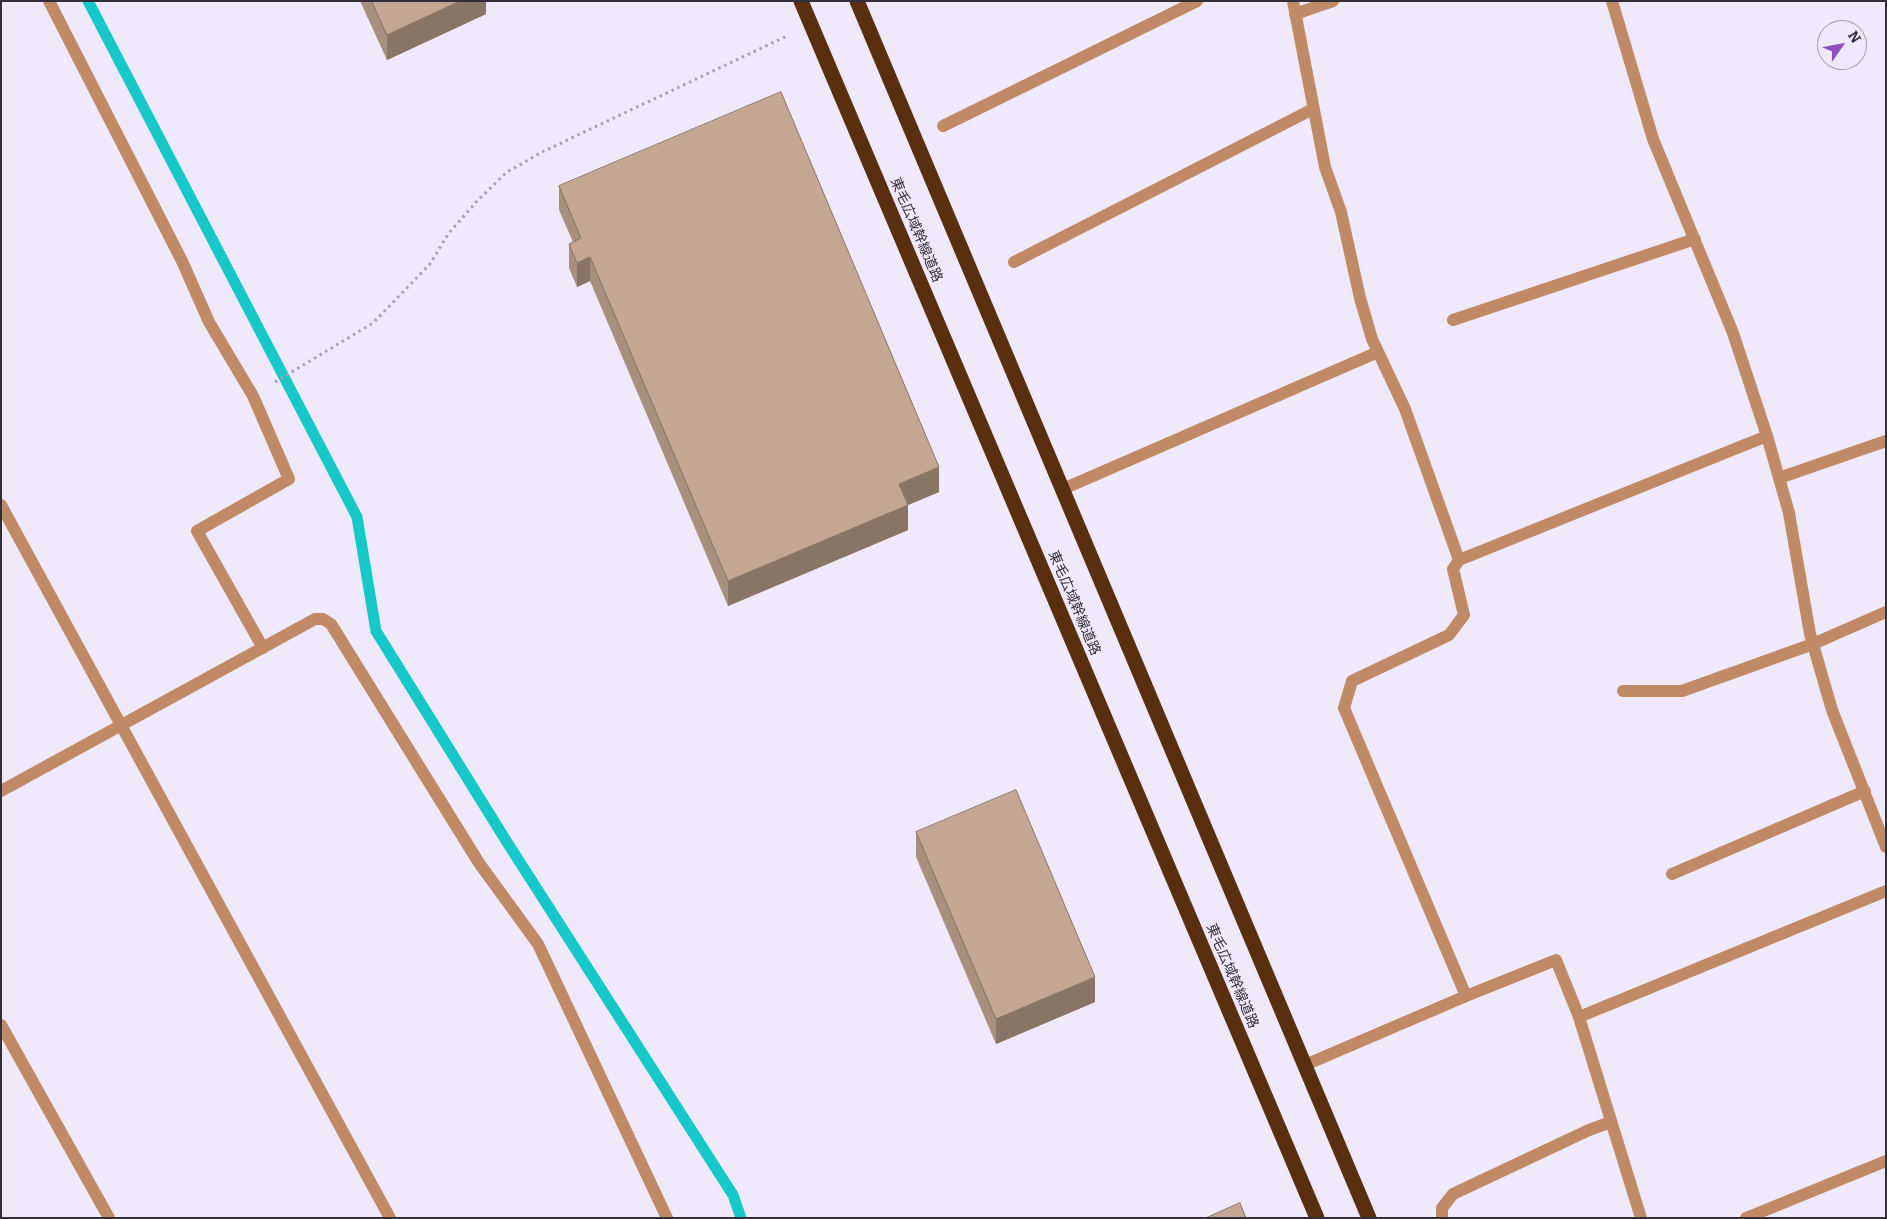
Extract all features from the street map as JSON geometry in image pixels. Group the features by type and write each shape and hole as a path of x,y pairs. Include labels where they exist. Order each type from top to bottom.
{"highway":[{"name":"東毛広域幹線道路","path":"801,1 1317,1218"},
{"path":"857,1 1368,1218"}],"street":[{"path":"49,1 182,261 209,322 253,396 289,479 197,531 263,648"},
{"path":"943,126 1197,1"},
{"path":"1333,1 1294,7 1325,167 1341,212 1360,298 1372,339 1405,409 1459,560"},
{"path":"1612,1 1653,139 1733,333 1767,436 1789,513 1812,644 1832,710 1886,847"},
{"path":"1014,262 1313,109"},
{"path":"1453,320 1695,239"},
{"path":"1063,489 1378,352"},
{"path":"1466,996 1344,708 1352,681 1449,635 1464,615 1453,569 1459,560 1767,436"},
{"path":"1779,478 1886,442"},
{"path":"1,505 390,1218"},
{"path":"1623,692 1682,691 1812,644 1886,612"},
{"path":"1,790 315,619 323,619 331,624 479,863 538,944 667,1218"},
{"path":"1672,874 1865,791"},
{"path":"1579,1017 1886,891"},
{"path":"1305,1065 1466,996 1556,960 1579,1017 1641,1218"},
{"path":"1,1025 109,1218"},
{"path":"1442,1218 1442,1208 1453,1194 1589,1130 1611,1122"},
{"path":"1746,1218 1886,1161"}],"path":[{"path":"253,396 373,323 430,264 448,234 479,199 507,172 542,152 811,25"}],"building":[{"path":"372,1 460,1 387,35"},
{"path":"781,92 939,467 899,484 908,505 728,581 590,257 577,263 569,244 581,238 559,186"},
{"path":"1016,790 1095,977 996,1019 916,832"},
{"path":"1240,1203 1246,1218 1206,1218"}],"waterway":[{"path":"88,1 357,517 376,631 505,839 733,1195 741,1218"}]}
